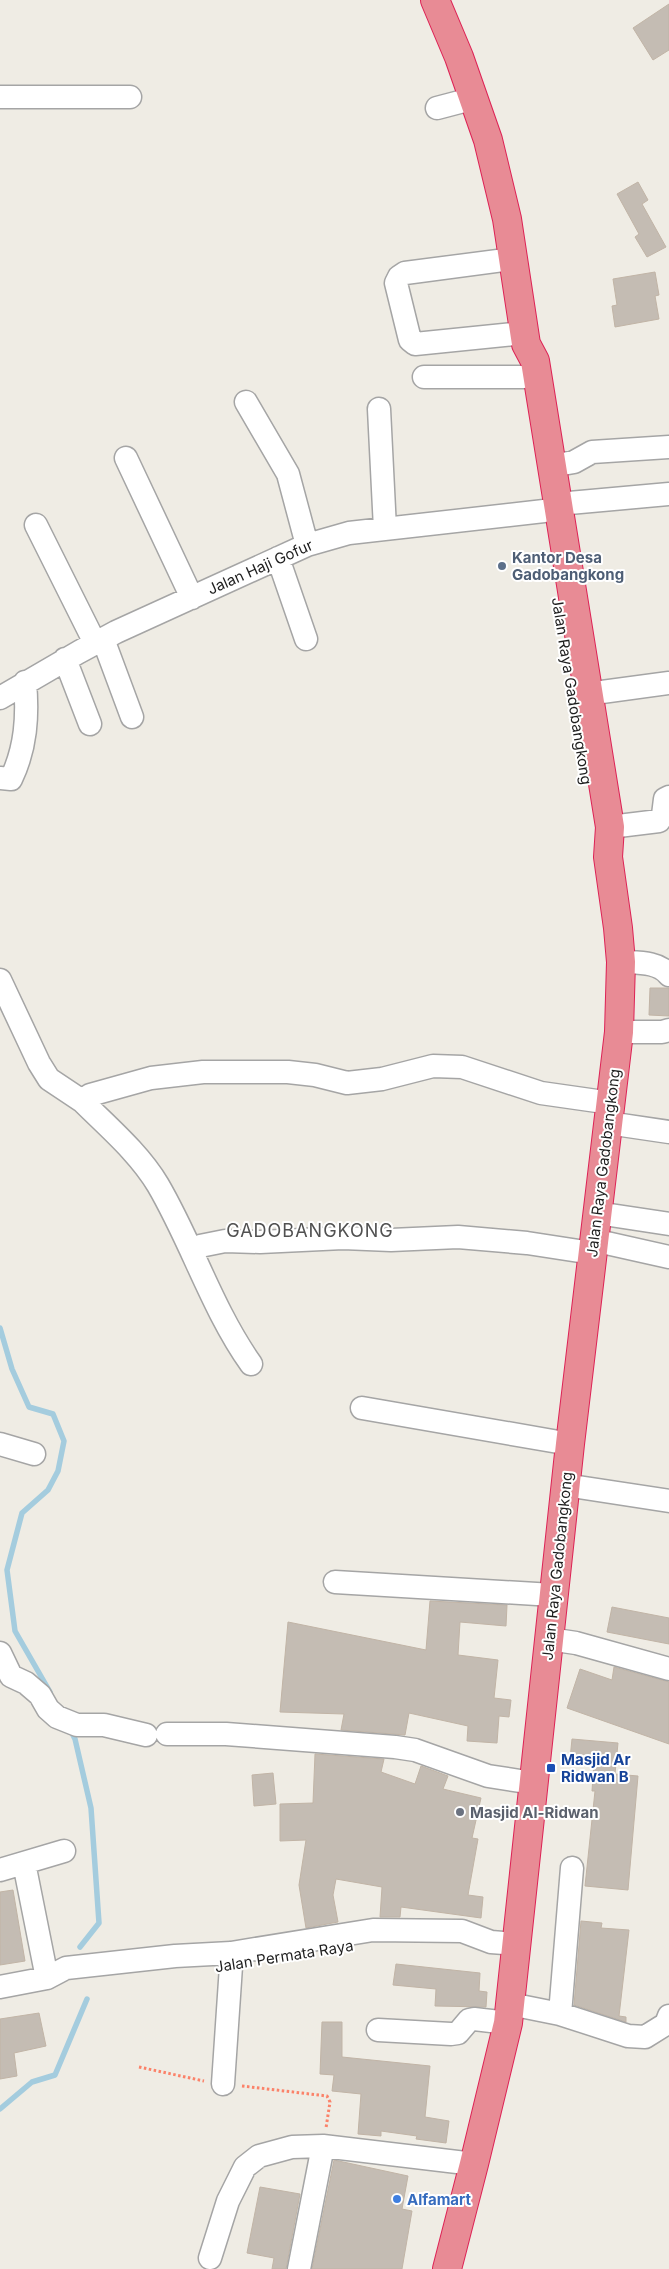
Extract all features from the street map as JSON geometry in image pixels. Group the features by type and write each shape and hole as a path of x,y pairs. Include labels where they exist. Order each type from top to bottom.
{"highway":[{"name":"Jalan Raya Gadobangkong","path":"435,0 475,98 488,140 507,219 525,339 535,361 552,466 551,507 594,830 608,857"},
{"name":"Jalan Raya Gadobangkong","path":"446,2269 474,2164 509,2013 503,1943 533,1783 565,1486 619,1032 621,962 608,857 610,827 587,694 524,377 522,363 525,339"}],"street":[{"path":"0,98 130,97"},
{"path":"437,108 475,98"},
{"path":"512,260 405,273 399,277 396,283 410,340 415,344 525,339"},
{"path":"424,377 524,377"},
{"path":"246,402 288,474 307,545"},
{"path":"378,409 385,529"},
{"path":"552,466 574,462 592,452 669,447"},
{"path":"126,458 192,598"},
{"name":"Jalan Haji Gofur","path":"0,698 99,641 307,545 350,533 551,507 604,498 669,494"},
{"path":"36,525 99,641 132,717"},
{"path":"278,558 306,639"},
{"path":"65,659 90,724"},
{"path":"0,778 12,779 17,766 27,722 25,682"},
{"path":"587,694 669,683"},
{"path":"610,827 659,821 663,816 665,799 669,797"},
{"path":"621,962 645,963 664,969 669,974"},
{"path":"0,980 39,1063 49,1078 82,1101 143,1163 158,1185 194,1254 208,1289 251,1364"},
{"path":"619,1032 662,1032 669,1030"},
{"path":"82,1101 90,1096 151,1078 203,1072 288,1072 315,1075 347,1082 382,1079 433,1066 462,1067 669,1132"},
{"path":"597,1213 669,1224"},
{"path":"194,1254 200,1246 225,1241 268,1242 342,1238 391,1240 458,1237 593,1246 669,1257"},
{"path":"362,1408 570,1444"},
{"path":"0,1444 34,1454"},
{"path":"565,1486 669,1501"},
{"path":"335,1582 554,1595"},
{"path":"549,1639 576,1643 669,1669"},
{"path":"0,1654 11,1676 26,1684 40,1695 48,1709 67,1721 156,1734 226,1734 396,1747 415,1750 488,1776 533,1783"},
{"path":"0,1870 64,1851"},
{"path":"24,1863 47,1978"},
{"path":"560,2014 572,1868"},
{"path":"0,1987 47,1978 66,1968 175,1956 231,1953 373,1930 462,1931 503,1943"},
{"name":"Jalan Permata Raya","path":"47,1978 68,1981 146,1972 231,1966 374,1942 460,1945 503,1943"},
{"path":"223,2084 231,1966"},
{"path":"378,2030 451,2034 458,2033 469,2020 474,2019 509,2013 560,2014 628,2036 646,2037 666,2024 669,2016"},
{"path":"210,2258 228,2201 245,2167 259,2156 292,2147 323,2146 474,2164"},
{"path":"300,2269 323,2146"}],"path":[{"path":"139,2067 223,2084 327,2096 330,2102 323,2146"}],"building":[{"path":"669,4 669,50 653,60 633,28"},
{"path":"638,182 648,200 642,204 666,247 647,257 635,237 639,234 617,194"},
{"path":"655,272 659,295 655,296 659,319 615,327 612,306 617,305 613,279"},
{"path":"650,988 669,988 669,1016 649,1015"},
{"path":"430,1601 507,1605 506,1626 460,1622 458,1655 498,1660 494,1698 511,1700 509,1717 499,1716 497,1743 467,1741 468,1726 409,1713 405,1735 341,1730 344,1714 280,1712 288,1622 426,1650"},
{"path":"612,1607 669,1618 669,1644 607,1632"},
{"path":"614,1667 669,1682 669,1744 567,1708 580,1669 612,1680"},
{"path":"572,1739 618,1743 615,1774 638,1776 628,1890 585,1886 595,1791 592,1791 594,1762 570,1759"},
{"path":"315,1754 384,1759 381,1772 415,1784 421,1766 448,1776 443,1789 481,1798 472,1838 478,1839 468,1895 483,1897 481,1918 401,1907 400,1917 380,1917 382,1887 336,1879 333,1895 338,1922 306,1928 299,1885 306,1840 280,1841 280,1804 313,1803"},
{"path":"273,1773 276,1804 254,1806 252,1775"},
{"path":"13,1890 25,1961 0,1965 0,1892"},
{"path":"581,1921 602,1923 601,1928 629,1930 619,2016 626,2017 626,2022 574,2005"},
{"path":"396,1964 480,1973 479,1991 487,1992 486,2007 435,2006 436,1989 393,1985"},
{"path":"39,2013 46,2046 14,2053 17,2076 0,2079 0,2019"},
{"path":"322,2022 342,2022 342,2057 430,2066 425,2117 449,2121 446,2143 416,2139 417,2136 381,2131 381,2136 358,2134 361,2094 332,2091 334,2075 320,2074"},
{"path":"334,2160 408,2176 402,2209 412,2211 402,2269 312,2269"},
{"path":"260,2187 300,2194 286,2269 272,2269 274,2258 247,2253"}],"waterway":[{"path":"0,1328 12,1369 29,1407 53,1414 64,1441 58,1471 48,1490 22,1513 7,1570 15,1631 50,1692"},
{"path":"70,1729 75,1739 91,1808 99,1923 80,1947"},
{"path":"0,2109 32,2082 55,2075 87,1999"}],"place":[{"name":"Kantor Desa Gadobangkong","path":"502,566"},
{"name":"Masjid Ar Ridwan B","path":"551,1768"},
{"name":"Masjid Al-Ridwan","path":"460,1812"},
{"name":"Alfamart","path":"397,2199"}],"district":[{"name":"GADOBANGKONG","path":"310,1230"}]}
